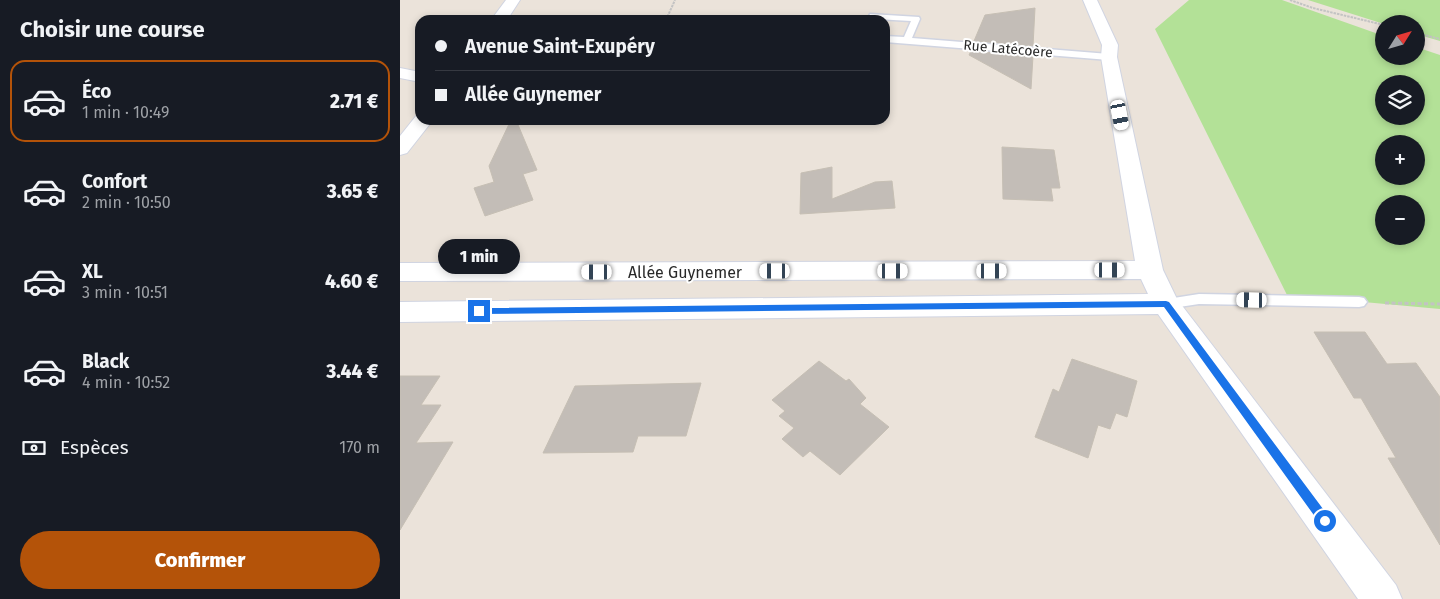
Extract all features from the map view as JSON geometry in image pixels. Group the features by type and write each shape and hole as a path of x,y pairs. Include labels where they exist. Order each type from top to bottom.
{"street":[{"path":"503,15 514,0"},
{"path":"1090,0 1110,44 1109,57 1150,270 1166,304 1382,599"},
{"path":"400,73 415,76"},
{"path":"400,149 419,125"},
{"name":"Allée Guynemer","path":"400,272 1150,270"},
{"path":"400,312 1166,304"}],"lane":[{"path":"890,17 916,19 907,40"},
{"name":"Rue Latécoère","path":"890,39 1109,57"},
{"path":"1166,304 1198,299 1359,302"}],"path":[{"path":"668,15 675,0"},
{"path":"1290,0 1313,8 1375,23"},
{"path":"1425,35 1440,39"},
{"path":"1359,302 1440,304"}],"green space":[{"path":"1189,0 1282,0 1375,33 1375,65 1425,65 1425,50 1440,55 1440,309 1287,295 1155,29"},
{"path":"1308,0 1440,0 1440,41 1425,37 1425,15 1375,15 1375,21"}],"building":[{"path":"1035,8 1033,46 974,41 985,15"},
{"path":"971,51 1033,56 1031,89 969,55"},
{"path":"509,125 518,125 537,170 523,174 533,200 485,216 474,188 494,182 489,166"},
{"path":"1002,147 1054,150 1060,188 1051,188 1053,201 1003,199"},
{"path":"832,167 832,199 875,182 892,181 895,208 800,214 801,173"},
{"path":"1314,332 1365,332 1387,364 1416,363 1440,397 1440,545 1388,458 1396,458 1361,398 1354,398"},
{"path":"1072,359 1137,381 1127,417 1116,413 1110,429 1098,425 1088,458 1035,437 1053,389 1059,392"},
{"path":"819,361 846,381 849,379 866,398 860,404 889,427 840,475 810,451 803,457 782,439 794,428 779,416 785,411 772,400"},
{"path":"400,376 440,376 421,405 441,405 416,443 453,442 400,530"},
{"path":"701,383 686,436 638,436 633,452 543,453 575,386"}],"route":[{"path":"479,311 1166,304 1325,521"}]}
